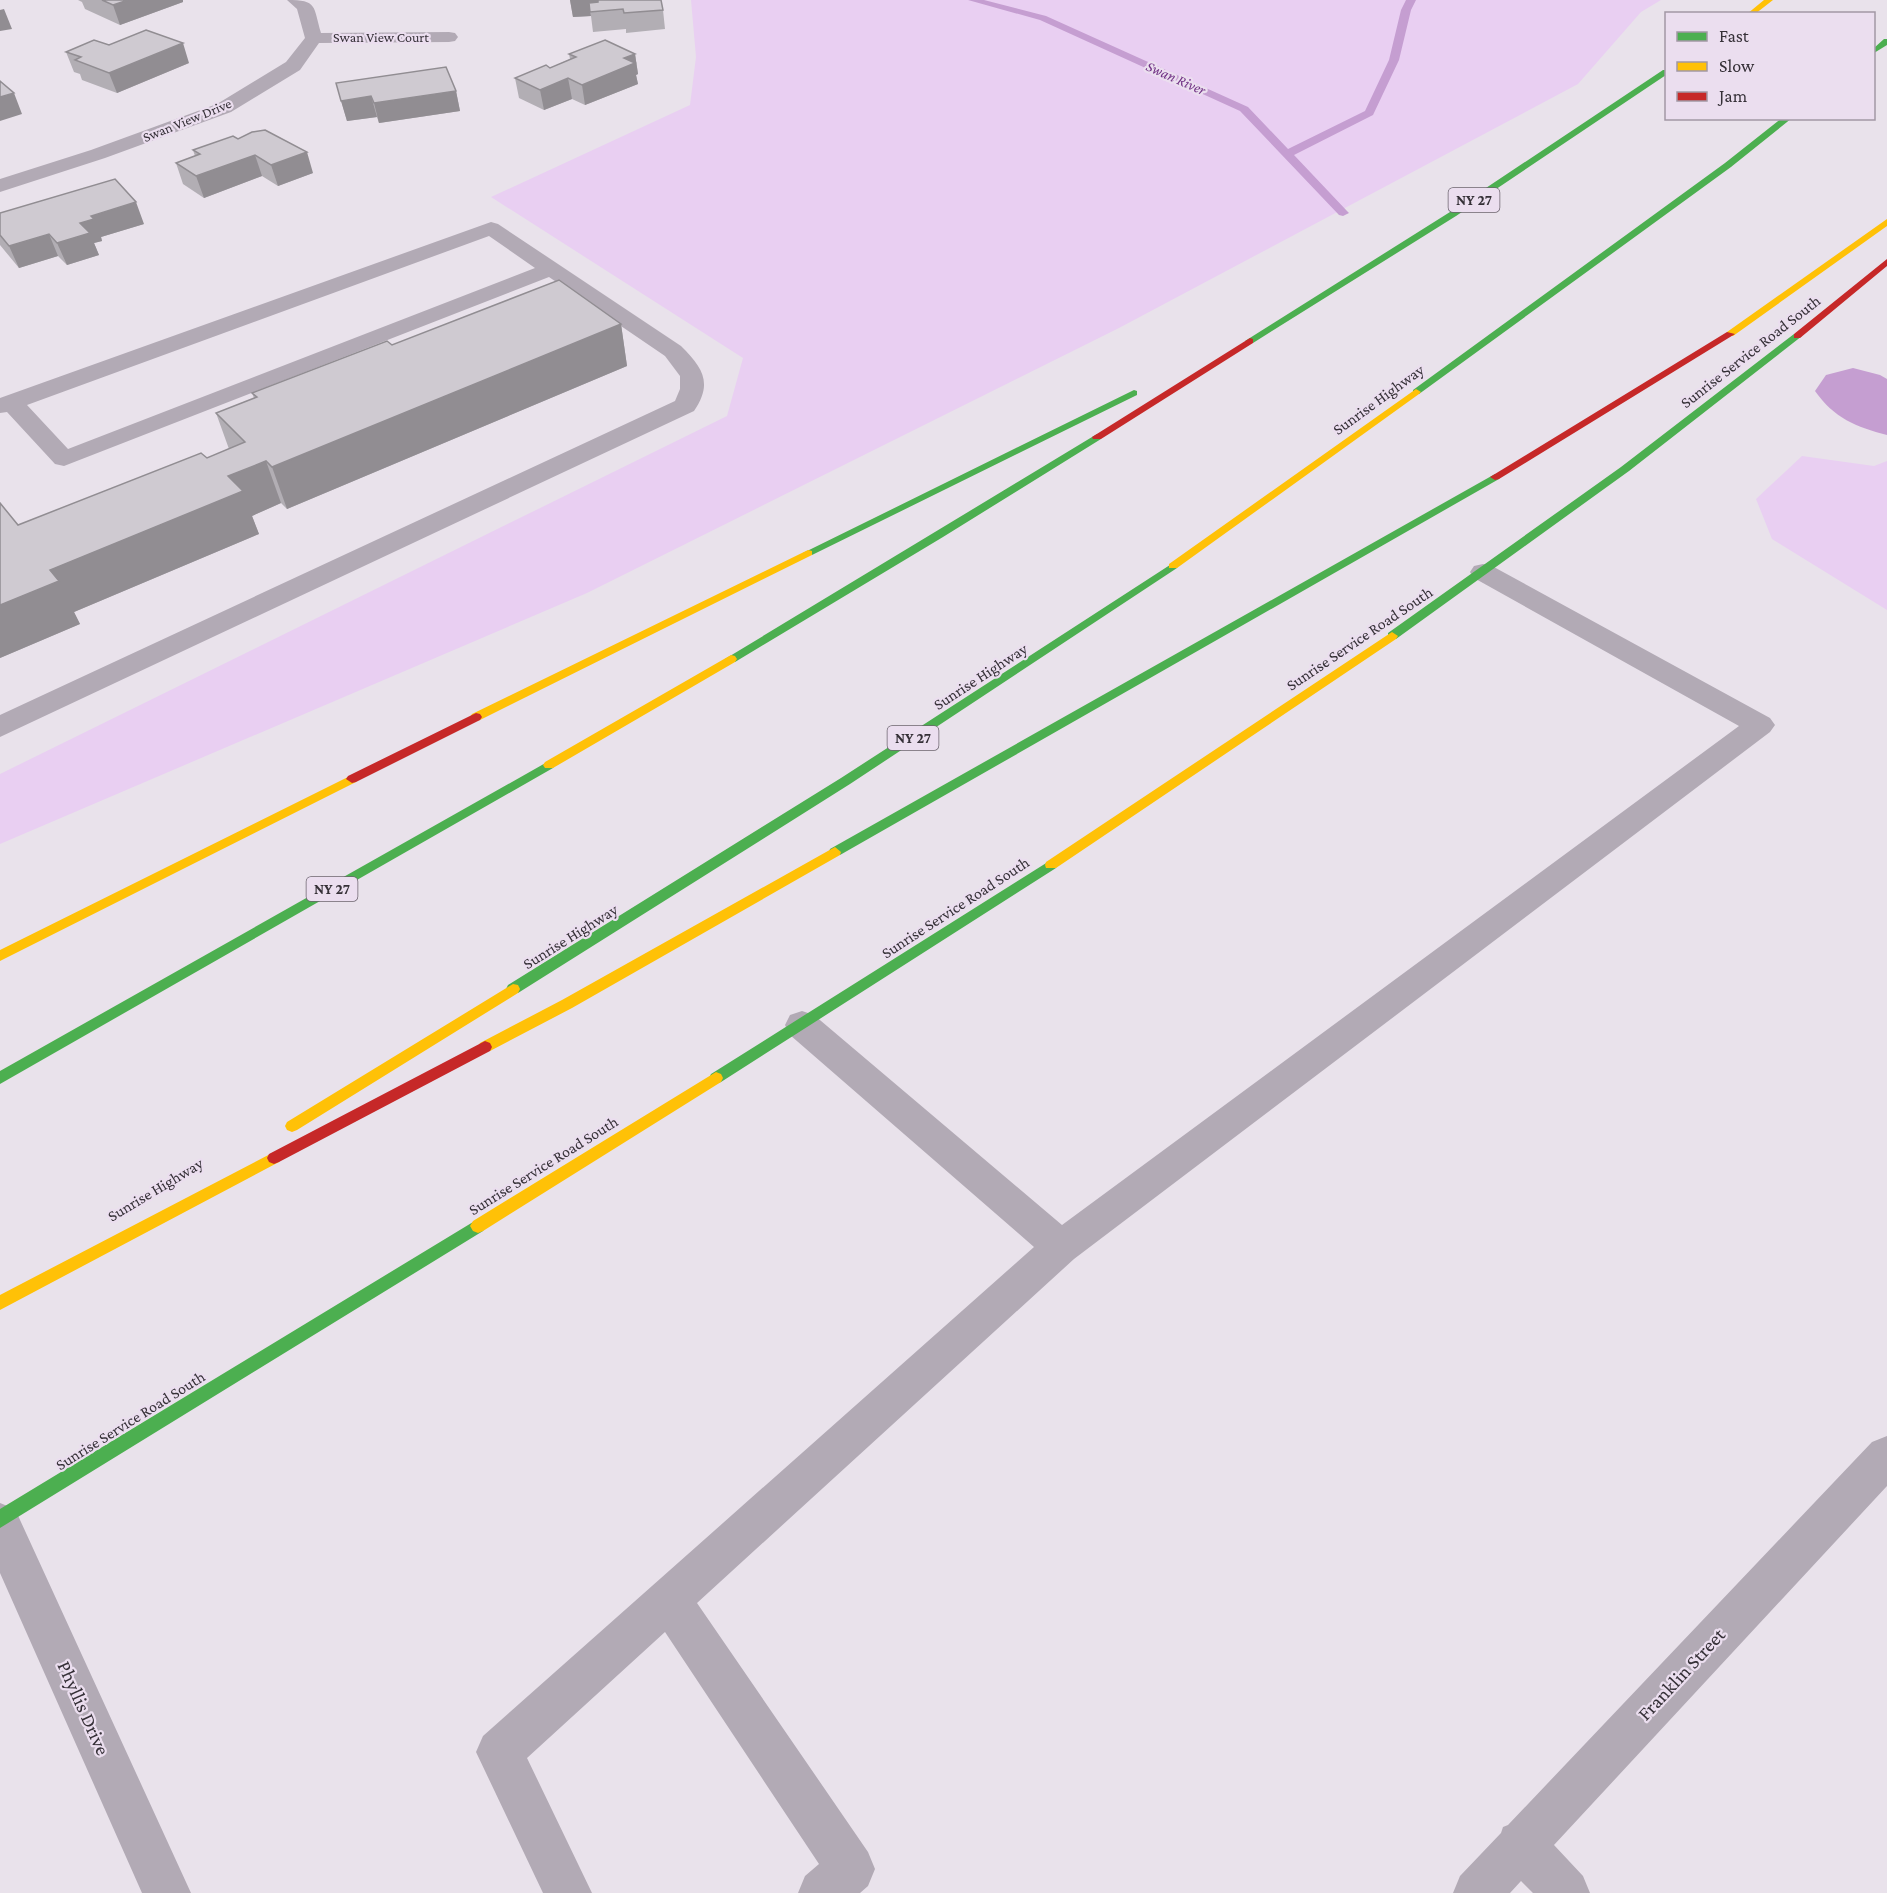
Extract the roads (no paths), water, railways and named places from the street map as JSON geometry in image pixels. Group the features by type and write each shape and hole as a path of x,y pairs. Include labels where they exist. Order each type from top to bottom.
{"main road":[{"path":"1753,12 1769,0"},
{"path":"1875,50 1887,41"},
{"name":"NY 27","path":"0,1077 663,700 939,535 1453,214 1665,73"},
{"name":"Sunrise Highway","path":"277,1135 740,849 1036,659 1256,509 1728,165 1785,120"},
{"path":"0,1302 567,1004 1544,449 1726,337 1887,222"},
{"name":"Sunrise Service Road South","path":"0,1519 802,1025 1055,863 1484,572 1728,391 1887,262"},
{"path":"0,956 400,754 1156,382 1280,324"},
{"name":"Sunrise Highway","path":"0,1302 195,1184"}],"street":[{"path":"296,0 304,7 314,38"},
{"name":"Swan View Court","path":"314,38 449,37"},
{"name":"Swan View Drive","path":"0,186 87,158 224,108 293,66 314,38"},
{"path":"0,727 685,406 694,391 694,378 686,364 674,351 491,228 5,404 64,459 550,269"},
{"path":"568,1893 499,1752 1061,1247 1760,725 1484,572"},
{"path":"802,1025 1061,1247"},
{"name":"Franklin Street","path":"1477,1893 1520,1844 1887,1456"},
{"name":"Phyllis Drive","path":"0,1524 167,1893"},
{"path":"668,1599 851,1869 822,1893"},
{"path":"1520,1844 1566,1893"}],"waterway":[{"name":"Swan River","path":"973,0 1043,18 1244,109 1343,213"},
{"path":"1287,154 1369,113 1394,60 1406,10 1411,0"},
{"name":"Swan River","path":"1853,391 1887,412"}]}
